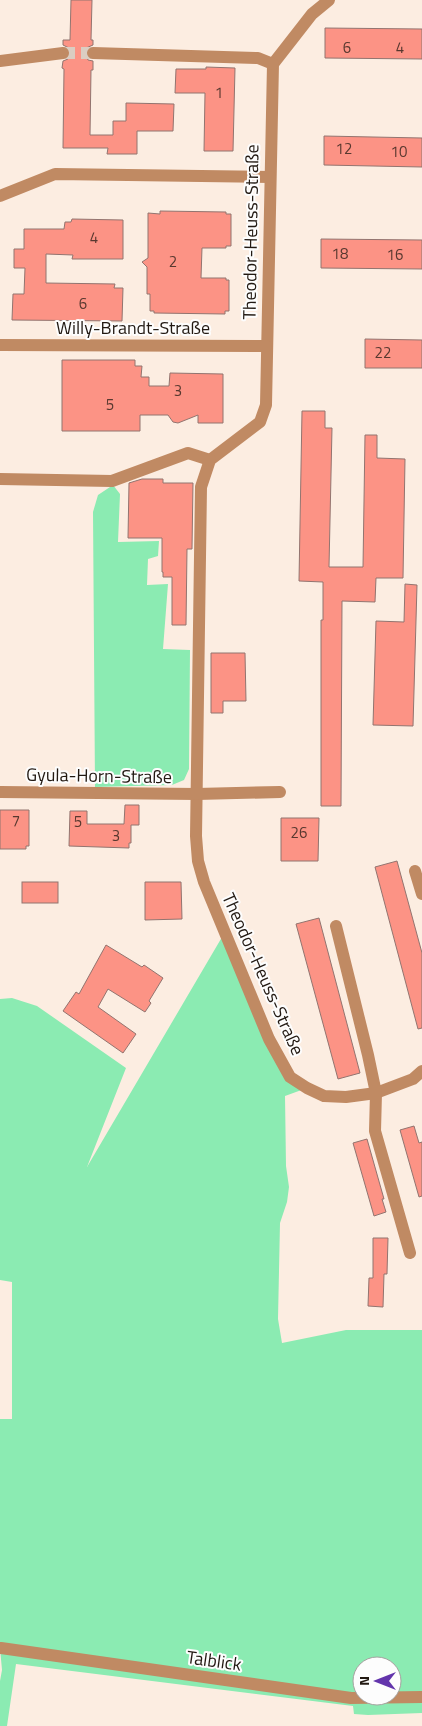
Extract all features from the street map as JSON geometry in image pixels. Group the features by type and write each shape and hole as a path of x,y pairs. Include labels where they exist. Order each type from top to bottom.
{"street":[{"path":"93,54 258,58 273,64 312,14 329,0"},
{"path":"0,61 63,53"},
{"name":"Theodor-Heuss-Straße","path":"273,64 266,405 260,422 210,460 201,487 196,836 198,861 204,882 269,1039 290,1076 307,1088 324,1096 346,1097 376,1093 413,1079 422,1071"},
{"path":"0,196 55,174 270,177"},
{"name":"Willy-Brandt-Straße","path":"0,344 266,346"},
{"path":"0,479 112,481 188,453 210,460"},
{"name":"Gyula-Horn-Straße","path":"0,792 197,794"},
{"path":"197,794 280,792"},
{"path":"415,870 422,894"},
{"path":"336,926 376,1093 375,1131 410,1253"},
{"name":"Talblick","path":"1,1648 352,1698 422,1697"}],"green space":[{"path":"113,485 120,494 118,542 159,541 158,556 148,559 147,585 168,584 163,649 190,650 189,769 184,780 172,785 95,787 93,512 98,495"},
{"path":"225,932 290,1076 307,1088 285,1096 286,1166 289,1187 287,1202 280,1223 278,1319 282,1343 346,1330 422,1330 422,1713 354,1714 353,1706 402,1706 402,1656 352,1656 352,1706 16,1664 7,1726 0,1726 0,1681 2,1670 0,1648 0,1419 12,1419 12,1282 0,1280 0,999 12,998 37,1006 126,1068 87,1167"}],"building":[{"path":"71,0 92,0 91,40 93,40 93,45 86,48 85,53 88,60 93,61 93,70 91,70 90,135 113,135 113,121 126,121 126,103 174,104 173,131 137,131 137,154 107,154 108,148 63,148 64,69 62,68 63,61 68,59 71,52 69,48 63,45 63,40 70,40"},
{"path":"325,28 422,29 422,59 325,58"},
{"path":"206,67 235,68 233,151 204,151 205,93 175,93 176,69 206,69"},
{"path":"324,136 422,138 422,167 324,165"},
{"path":"160,211 226,212 226,214 231,214 231,246 226,246 226,248 202,248 201,278 226,278 226,280 229,280 229,311 225,311 225,314 154,313 154,311 150,311 150,294 147,294 147,267 142,262 148,258 148,213 160,214"},
{"path":"72,219 123,220 123,259 72,259 73,255 46,254 46,283 115,284 114,288 123,288 122,321 12,320 13,294 24,294 25,268 14,268 14,249 24,249 24,229 64,229 65,222 71,222"},
{"path":"321,239 422,240 422,269 321,268"},
{"path":"365,339 422,340 422,368 365,368"},
{"path":"62,360 135,360 135,366 142,366 141,377 149,377 149,386 169,386 170,373 223,374 223,423 198,423 198,415 178,423 173,422 168,415 140,415 140,431 62,431"},
{"path":"302,411 325,411 325,428 332,428 329,567 363,567 365,435 377,435 377,458 405,459 403,578 376,578 375,602 342,601 341,806 321,806 321,620 323,620 323,582 299,581"},
{"path":"142,479 163,479 163,483 193,483 192,549 187,549 186,625 172,625 172,577 163,577 162,538 128,538 129,483"},
{"path":"405,584 417,585 413,726 373,725 376,621 404,622"},
{"path":"211,653 245,653 246,701 223,701 223,713 211,713"},
{"path":"125,805 139,805 139,825 131,825 131,843 129,843 129,848 69,846 70,811 87,811 87,824 124,824"},
{"path":"0,810 29,810 29,846 26,846 26,849 0,849"},
{"path":"281,818 319,818 318,861 281,861"},
{"path":"397,861 422,953 422,1028 418,1029 375,867"},
{"path":"22,882 58,882 58,903 22,903"},
{"path":"145,882 181,882 182,919 145,920"},
{"path":"319,918 360,1073 338,1079 296,924"},
{"path":"106,945 142,967 144,965 163,978 149,1001 151,1003 145,1012 108,989 98,1007 136,1034 123,1053 63,1011 76,992 79,994"},
{"path":"414,1126 419,1143 422,1142 422,1196 419,1197 400,1130"},
{"path":"367,1139 386,1212 374,1216 353,1143"},
{"path":"373,1238 388,1238 387,1274 384,1274 383,1307 368,1306 369,1278 373,1278"}],"tunnel":[{"path":"63,53 93,53"}]}
